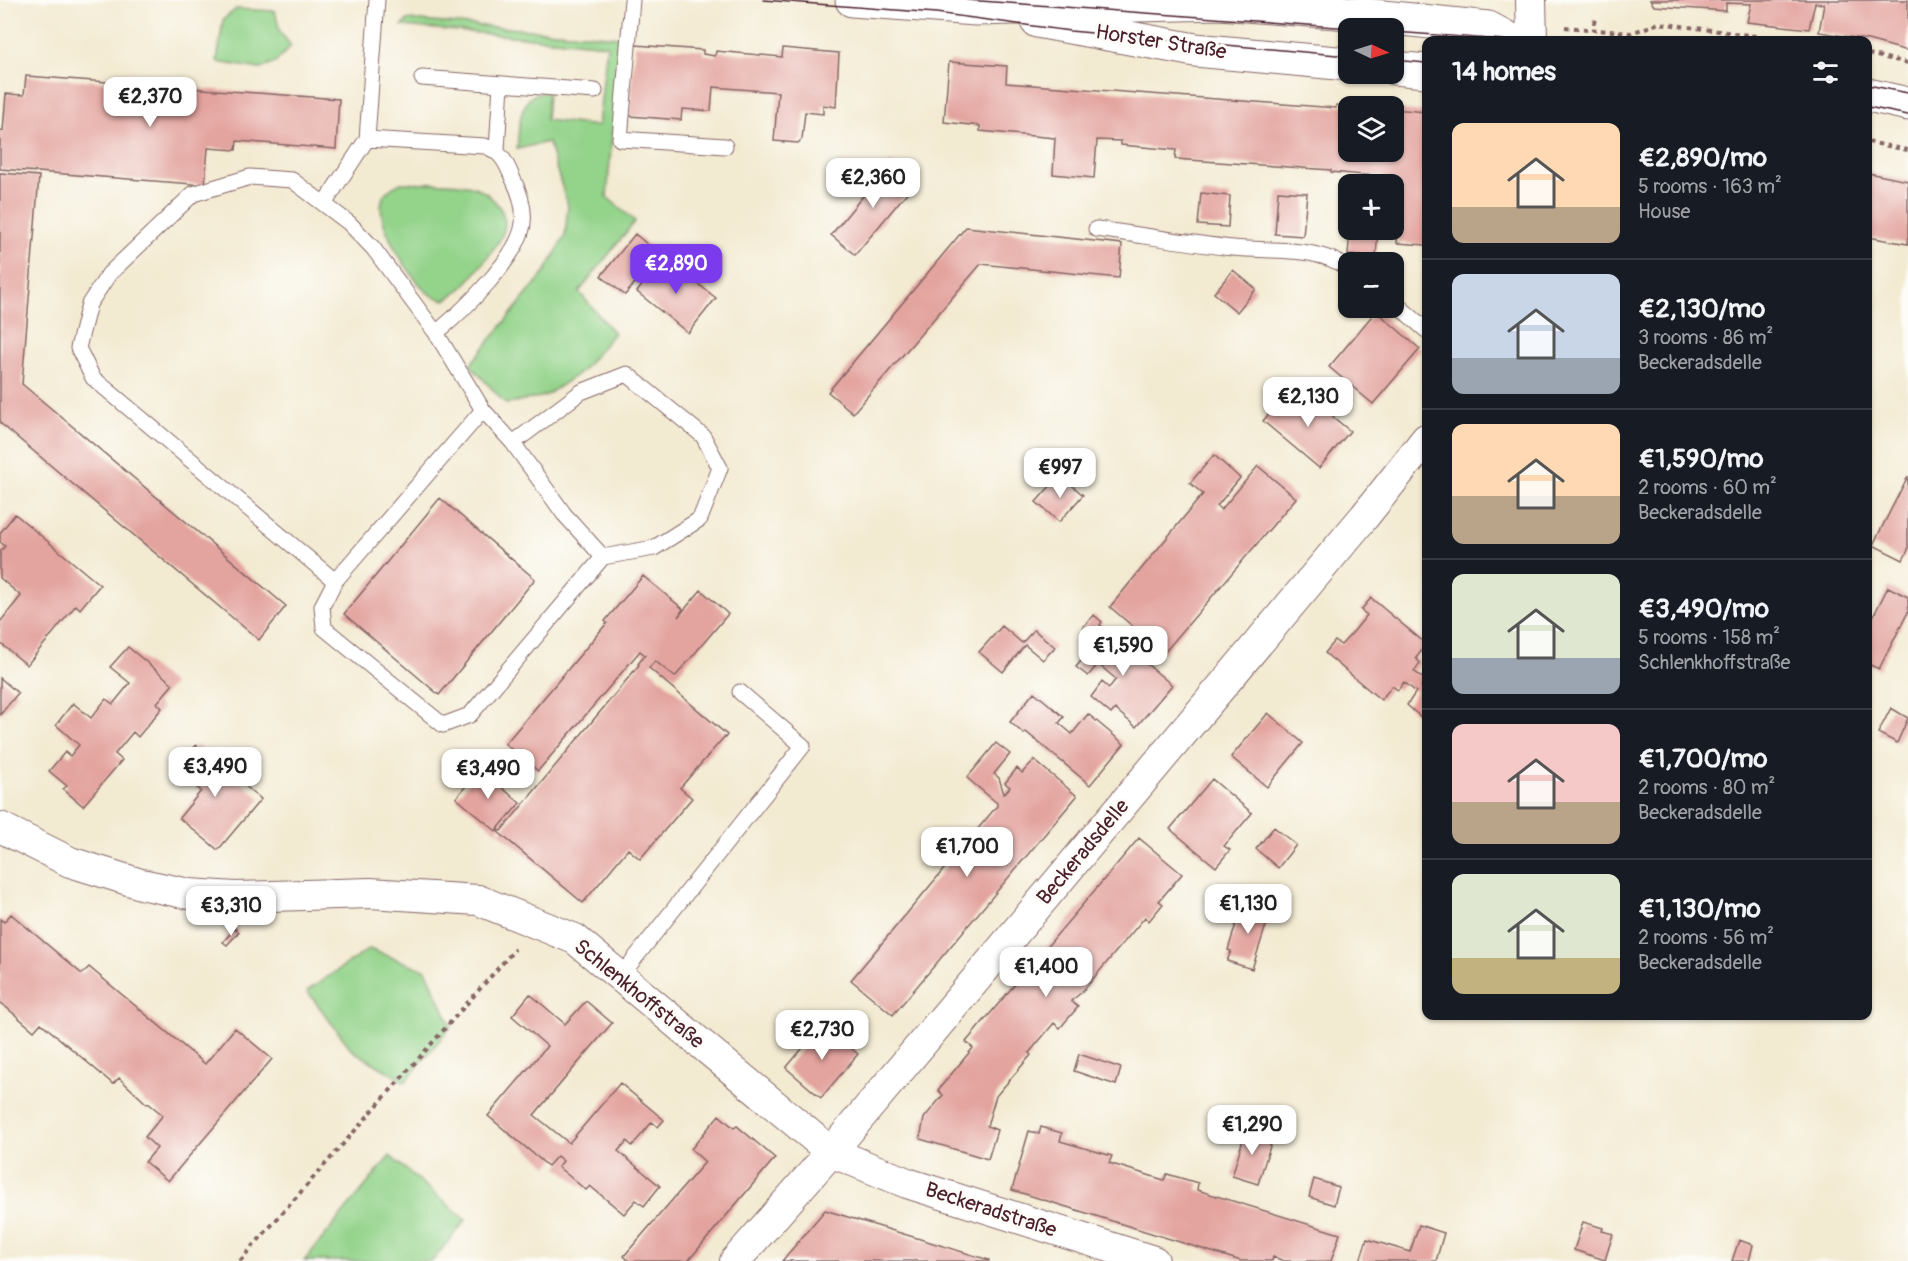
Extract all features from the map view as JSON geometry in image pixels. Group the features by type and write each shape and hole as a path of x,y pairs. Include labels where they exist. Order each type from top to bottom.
{"main road":[{"name":"Horster Straße","path":"852,0 977,4 1220,3 1336,12 1488,28 1503,36"},
{"name":"Horster Straße","path":"977,4 1195,50 1338,63"},
{"path":"1404,69 1422,71"},
{"path":"1872,96 1908,104"}],"street":[{"path":"1531,0 1532,36"},
{"name":"Beckeradsdelle","path":"735,1261 831,1152 1364,517 1422,444"},
{"name":"Schlenkhoffstraße","path":"0,826 70,862 141,884 189,894 236,897 370,893 478,900 575,939 831,1152"},
{"name":"Beckeradstraße","path":"831,1152 907,1183 1154,1261"}],"lane":[{"path":"324,204 367,139 376,0"},
{"path":"632,0 620,139 725,146"},
{"path":"422,78 595,91"},
{"path":"436,333 453,319 501,266 516,247 523,225 523,204 507,166 497,150 501,84"},
{"path":"367,139 485,146 497,150"},
{"path":"335,581 93,378 78,348 88,304 109,274 193,194 250,177 292,180 349,223 373,248 436,333 483,410 513,443 564,514 603,557"},
{"path":"1096,229 1235,248 1308,252 1338,261"},
{"path":"1404,311 1422,326"},
{"path":"483,410 335,581 322,606 324,628 443,725 470,715 603,557 654,549 700,519 720,468 703,436 627,374 581,392 513,443"},
{"path":"620,977 803,746 740,692"}],"path":[{"path":"1594,24 1595,16"},
{"path":"1609,31 1632,33 1659,23 1755,36"},
{"path":"1872,55 1908,63"},
{"path":"1872,143 1908,150"},
{"path":"240,1261 537,924"}],"green space":[{"path":"236,9 275,11 280,32 291,46 275,63 260,69 217,62 223,20"},
{"path":"407,20 620,37 607,197 635,221 579,292 614,333 581,372 545,396 506,404 470,365 545,272 565,236 568,206 548,142 517,149 522,112 534,95 548,92 546,120 598,126 607,45 402,26"},
{"path":"401,183 464,184 484,192 501,209 505,223 497,245 468,281 445,300 431,296 420,285 403,262 388,234 381,208 383,197 388,190"},
{"path":"369,949 426,970 451,1026 405,1082 352,1050 307,991"},
{"path":"390,1156 466,1220 432,1261 304,1261"}],"building":[{"path":"1650,0 1908,0 1908,51 1872,41 1872,36 1844,36 1819,32 1824,4 1815,3 1809,29 1747,22 1751,4 1726,3 1726,11 1654,6"},
{"path":"635,45 703,50 703,54 715,56 716,51 782,57 783,48 839,53 836,107 823,105 823,114 805,112 802,139 798,143 774,141 778,92 713,87 711,111 682,109 681,120 629,116"},
{"path":"949,62 1007,66 1006,83 1336,108 1338,105 1338,162 1404,162 1404,110 1422,112 1422,245 1397,243 1397,240 1404,240 1404,174 1353,174 1331,172 1331,170 1175,159 1176,150 1121,145 1121,141 1097,140 1094,178 1053,174 1055,138 980,131 980,126 944,122"},
{"path":"26,76 339,99 336,149 237,141 236,150 208,148 205,185 0,169 0,130 3,131 6,94 24,95"},
{"path":"890,163 915,183 855,255 831,235"},
{"path":"0,173 39,176 22,384 286,606 259,640 0,423"},
{"path":"1872,174 1908,181 1908,244 1872,238"},
{"path":"1278,191 1307,193 1303,236 1275,234"},
{"path":"1201,193 1230,196 1228,227 1198,225"},
{"path":"966,227 1122,244 1119,278 981,264 853,413 828,392"},
{"path":"635,234 659,254 625,295 601,276"},
{"path":"1349,240 1377,240 1376,252 1348,252"},
{"path":"664,257 716,298 688,333 637,292"},
{"path":"1233,270 1256,289 1237,312 1214,293"},
{"path":"1370,318 1384,318 1420,349 1373,404 1329,367"},
{"path":"1303,391 1322,407 1324,405 1335,414 1333,417 1350,431 1319,468 1263,421 1278,403 1287,410"},
{"path":"1214,455 1240,478 1217,506 1221,510 1258,466 1296,498 1164,653 1110,607 1203,494 1190,483"},
{"path":"1060,475 1083,495 1059,522 1036,502"},
{"path":"1908,476 1908,550 1903,560 1873,545"},
{"path":"440,498 535,579 439,695 344,614"},
{"path":"15,514 100,585 80,609 76,605 27,665 0,643 0,622 21,596 0,578 0,552 5,546 0,542 0,533"},
{"path":"643,576 683,609 678,617 701,590 728,614 675,677 655,661 649,668 727,735 680,788 692,798 640,859 628,849 583,903 497,831 501,831 645,655 640,651 538,771 505,744 607,623 605,621"},
{"path":"1888,587 1908,597 1908,612 1879,669 1872,666 1872,619"},
{"path":"1371,598 1422,641 1422,650 1416,658 1420,663 1414,671 1422,678 1422,718 1407,705 1416,692 1404,682 1398,690 1392,686 1381,700 1325,653 1335,641 1341,645 1354,631 1367,615 1361,610"},
{"path":"1094,615 1102,622 1100,625 1172,685 1136,727 1115,709 1111,714 1091,697 1102,682 1109,688 1116,679 1098,664 1088,676 1076,667 1099,640 1083,627"},
{"path":"1002,626 1022,643 1034,630 1055,647 1043,660 1025,645 1003,672 979,652"},
{"path":"128,647 173,684 157,703 162,708 138,737 133,732 115,754 122,760 83,806 63,789 67,786 49,771 65,752 70,756 79,745 56,725 73,703 91,718 106,699 113,704 130,683 110,667"},
{"path":"0,678 18,693 0,715"},
{"path":"1034,692 1064,717 1059,723 1072,734 1088,714 1124,744 1090,785 1026,732 1024,734 1010,722"},
{"path":"1891,708 1908,718 1897,743 1878,733"},
{"path":"1268,713 1303,743 1267,787 1231,757"},
{"path":"996,743 1010,754 994,774 999,778 1004,794 1010,787 1005,783 1017,768 1022,773 1034,760 1077,796 893,1015 851,980 997,806 997,803 967,778"},
{"path":"196,745 261,799 218,850 179,818 201,791 178,772 175,776 172,774"},
{"path":"480,769 520,803 496,831 456,798"},
{"path":"1212,779 1252,813 1224,846 1230,850 1216,867 1170,829"},
{"path":"1274,827 1296,845 1278,868 1256,849"},
{"path":"1139,838 1182,874 1159,901 1163,904 1149,921 1145,917 1082,992 1071,1001 1078,1007 1060,1028 1054,1023 1029,1053 1031,1055 996,1096 987,1126 997,1130 988,1159 920,1139 924,1118 943,1095 938,1090 973,1048 966,1042"},
{"path":"1243,901 1271,910 1252,969 1227,961 1231,951 1228,950"},
{"path":"11,914 82,974 89,967 205,1064 235,1028 272,1059 168,1181 145,1162 157,1148 145,1137 163,1115 147,1104 119,1078 113,1084 41,1023 34,1031 0,1002 0,919 4,922"},
{"path":"235,928 239,932 227,945 223,942"},
{"path":"530,994 565,1024 586,1001 612,1023 534,1115 569,1143 620,1083 664,1120 658,1127 652,1122 632,1146 627,1141 618,1151 660,1186 644,1206 636,1200 624,1214 590,1186 586,1190 558,1167 563,1161 557,1156 548,1166 488,1116 547,1046 512,1016"},
{"path":"823,1024 858,1054 821,1098 786,1068"},
{"path":"1079,1054 1121,1068 1116,1085 1074,1071"},
{"path":"719,1115 734,1128 737,1126 775,1158 688,1261 629,1261 624,1256 705,1162 691,1149"},
{"path":"1041,1127 1062,1133 1060,1141 1112,1156 1109,1163 1164,1180 1167,1174 1198,1183 1197,1190 1340,1234 1331,1261 1284,1261 1273,1257 1272,1261 1241,1261 1012,1190 1029,1131 1039,1134"},
{"path":"1246,1129 1273,1137 1258,1184 1232,1176"},
{"path":"1314,1179 1339,1187 1334,1205 1309,1197"},
{"path":"825,1210 989,1260 989,1261 782,1261"},
{"path":"1583,1222 1603,1228 1602,1231 1613,1234 1605,1260 1574,1250"},
{"path":"1419,1225 1444,1233 1436,1261 1360,1261 1367,1239 1410,1252"},
{"path":"1739,1240 1753,1245 1749,1261 1732,1261"}],"tram line":[{"path":"763,0 936,13 1070,31 1338,55"},
{"path":"967,0 1338,27"},
{"path":"1404,33 1449,36"},
{"path":"1404,61 1422,63"},
{"path":"1872,86 1908,93"},
{"path":"1872,108 1908,115"}]}
